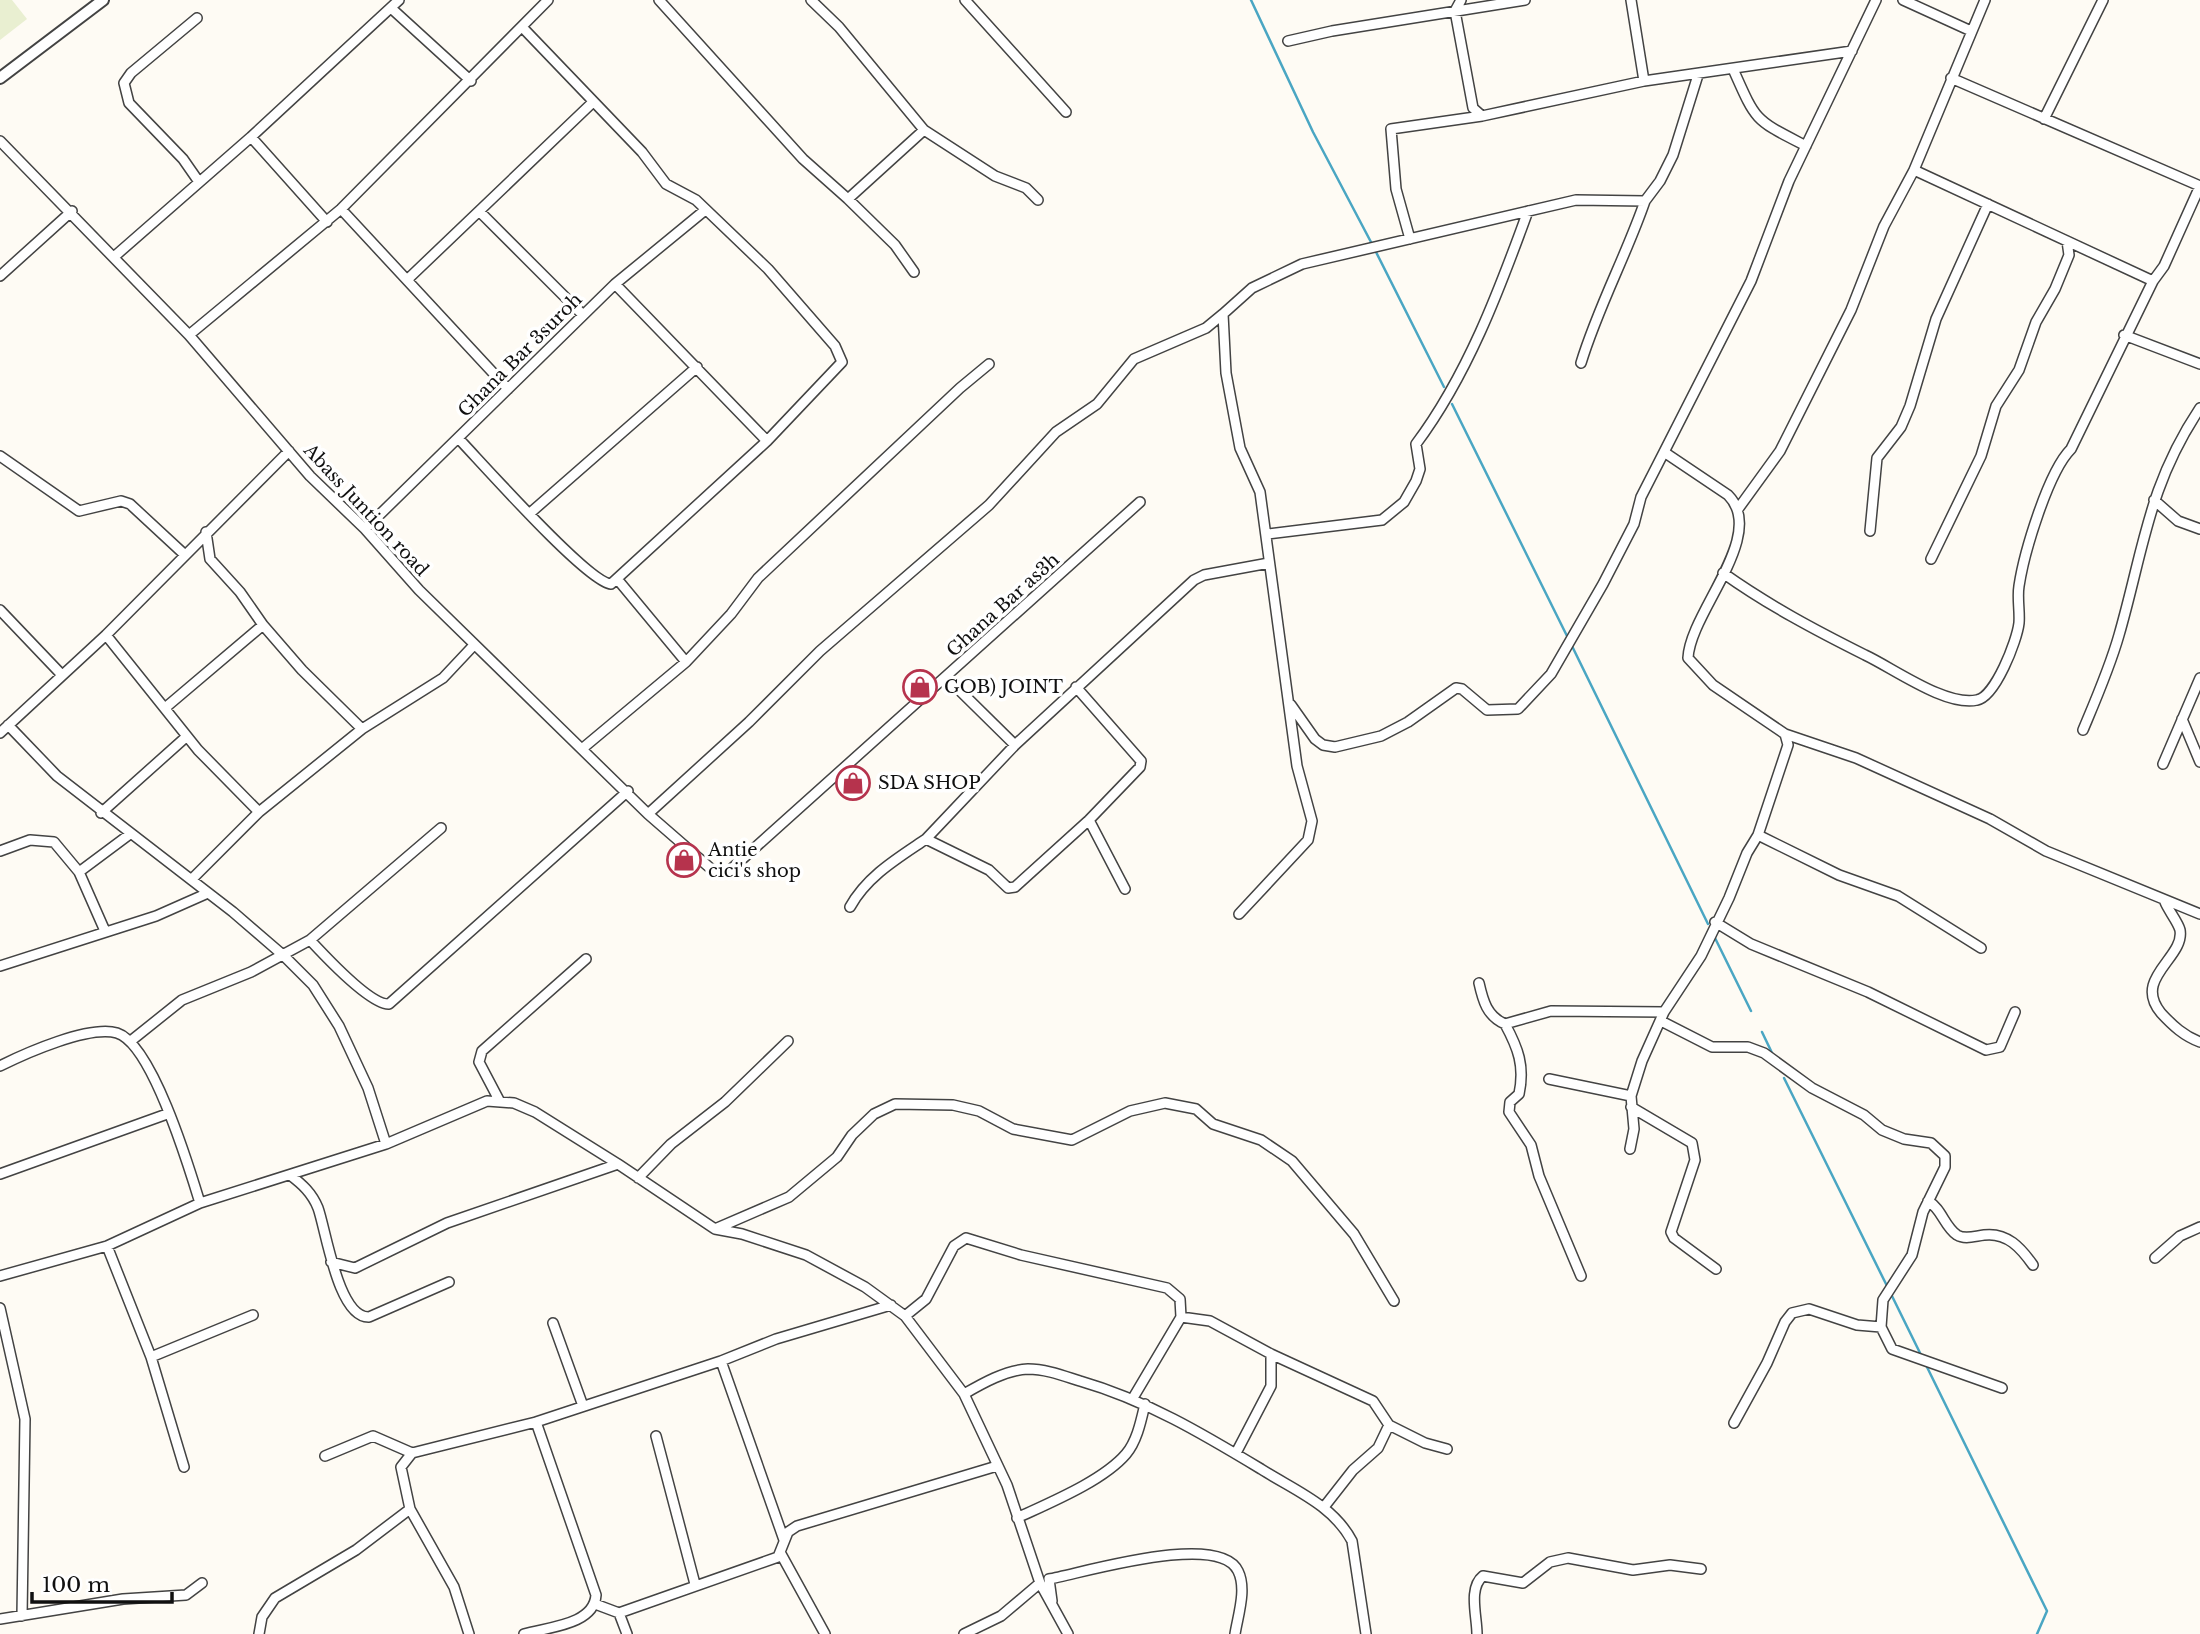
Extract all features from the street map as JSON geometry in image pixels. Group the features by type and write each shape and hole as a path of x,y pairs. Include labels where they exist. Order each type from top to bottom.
{"street":[{"path":"0,78 103,0"},
{"path":"189,335 341,209 471,81 548,0"},
{"path":"659,0 803,159 895,245 914,272"},
{"path":"811,0 839,27 924,130 995,176 1026,188 1038,200"},
{"path":"965,0 1066,112"},
{"path":"1461,0 1455,11 1473,107 1482,116"},
{"path":"1288,41 1332,31 1525,0"},
{"path":"1630,0 1644,81"},
{"path":"1290,704 1315,738 1323,745 1335,747 1381,736 1456,688 1487,710 1518,709 1529,701 1551,674 1628,538 1639,513 1641,497 1751,281 1806,146 1876,0"},
{"path":"1903,0 1971,31"},
{"path":"1738,509 1780,451 1851,310 1884,226 1914,170 1985,0"},
{"path":"2043,119 2103,0"},
{"path":"114,256 251,137 395,4 471,81"},
{"path":"197,18 131,73 124,83 129,103 183,159 199,182"},
{"path":"458,438 529,514 605,583 618,580 767,441 841,367 841,354 768,269 704,211 696,200 657,176 642,152 592,103 523,28"},
{"path":"1410,239 1396,189 1391,129 1482,116 1644,81 1852,51"},
{"path":"1733,69 1749,109 1759,121 1806,146"},
{"path":"1581,363 1599,308 1634,233 1645,201 1660,181 1672,155 1698,75"},
{"path":"1723,573 1794,619 1893,672 1952,698 1978,700 1985,696 2004,666 2019,624 2018,589 2048,488 2062,458 2071,449 2124,335 2164,266 2200,186 1951,78"},
{"path":"408,279 592,103"},
{"path":"848,199 924,130"},
{"path":"251,137 327,222"},
{"name":"Abass Juntion road","path":"0,141 72,211 189,335 310,476 365,529 474,645 628,791 648,814 712,872 717,874 729,871"},
{"path":"1914,170 2153,281"},
{"path":"648,814 749,722 820,651 989,505 1056,432 1097,404 1134,359 1206,328 1252,288 1282,271 1576,200 1645,201"},
{"path":"1870,531 1877,458 1901,427 1936,319 1988,204"},
{"path":"341,209 508,389"},
{"path":"0,276 72,211"},
{"name":"Ghana Bar 3suroh","path":"365,529 615,284 704,211"},
{"path":"480,212 583,315"},
{"path":"1268,534 1382,520 1404,502 1420,469 1416,444 1448,397 1506,271 1528,212"},
{"path":"1931,559 1981,456 1996,406 2020,370 2036,322 2055,289 2069,255 2067,241"},
{"path":"615,284 767,441"},
{"path":"1223,314 1226,373 1235,425 1240,448 1260,492 1268,534 1269,563 1297,766 1312,821 1308,840 1239,914"},
{"path":"2124,335 2200,364"},
{"path":"583,748 686,662 731,614 758,578 960,388 989,365"},
{"path":"529,514 696,368"},
{"path":"2083,730 2119,635 2154,500 2175,447 2200,408"},
{"path":"0,733 106,635 289,451"},
{"path":"1664,452 1728,495 1738,509 1740,529 1723,573 1691,635 1688,658 1713,685 1785,734 1867,763 1899,780 1990,819 2027,842 2165,902 2200,914"},
{"path":"0,456 79,511 121,501 130,504 185,555"},
{"path":"2154,500 2178,521 2200,529"},
{"name":"Ghana Bar as3h","path":"729,871 1140,502"},
{"path":"206,532 210,559 302,670 362,729"},
{"path":"850,907 856,895 879,872 926,839 1015,745 1194,580 1203,575 1269,563"},
{"path":"618,580 686,662"},
{"path":"0,610 61,674"},
{"path":"165,708 263,625"},
{"path":"106,635 186,737 260,812"},
{"path":"192,879 260,812 362,729 443,678 474,645"},
{"path":"946,677 1015,745"},
{"path":"2163,764 2200,678"},
{"path":"926,839 989,870 1008,888 1015,887 1089,820 1140,767 1141,761 1076,687"},
{"path":"2182,719 2200,762"},
{"path":"8,725 57,776 101,813 192,879 284,956 313,985 339,1026 368,1088 386,1144"},
{"path":"1630,1149 1634,1129 1631,1096 1642,1061 1662,1017 1701,956 1758,835 1788,745 1785,734"},
{"path":"101,813 186,737"},
{"path":"310,940 366,992 383,1004 388,1004 628,791"},
{"path":"1089,820 1125,889"},
{"path":"132,1040 182,1000 284,956 310,940 441,828"},
{"path":"79,872 130,834"},
{"path":"1758,835 1839,875 1898,896 1981,948"},
{"path":"0,851 30,840 54,842 79,872 105,931"},
{"path":"0,966 156,916 208,894"},
{"path":"2165,902 2180,928"},
{"path":"2188,910 2180,928 2179,939 2154,984 2152,996 2156,1006 2179,1031 2200,1042"},
{"path":"1715,922 1751,944 1868,992 1986,1050 2000,1047 2015,1012"},
{"path":"499,1100 479,1062 482,1051 586,959"},
{"path":"1479,983 1484,1006 1505,1024 1519,1049 1519,1094 1510,1102 1509,1112 1531,1146 1539,1176 1581,1276"},
{"path":"1505,1024 1551,1011 1662,1017 1712,1047 1748,1048 1764,1053 1812,1088 1864,1115 1882,1130 1939,1148 1945,1156 1945,1167 1928,1202 1912,1255 1893,1280 1883,1300 1881,1327 1892,1349 2002,1388"},
{"path":"0,1066 31,1050 102,1031 117,1033 132,1040 142,1054 167,1115 178,1134 200,1203"},
{"path":"638,1178 671,1144 725,1102 788,1041"},
{"path":"1549,1079 1631,1096"},
{"path":"0,1276 107,1246 200,1203 211,1202 386,1144 487,1101 499,1100 535,1112 715,1229 755,1238 806,1255 905,1316 964,1394 1007,1485 1040,1583 1068,1634"},
{"path":"715,1229 789,1197 837,1157 852,1135 874,1114 895,1104 953,1105 979,1111 1013,1129 1072,1140 1130,1111 1165,1103 1196,1109 1213,1124 1261,1140 1292,1161 1354,1234 1394,1301"},
{"path":"1631,1107 1692,1143 1695,1160 1671,1232 1674,1238 1716,1269"},
{"path":"0,1174 167,1115"},
{"path":"331,1262 355,1268 362,1266 447,1223 618,1164"},
{"path":"290,1175 308,1189 318,1207 331,1262 353,1310 362,1317 369,1317 449,1282"},
{"path":"1928,1202 1937,1208 1955,1233 1965,1238 1993,1235 2013,1241 2033,1265"},
{"path":"2155,1258 2180,1236 2200,1227"},
{"path":"905,1316 926,1299 954,1246 966,1238 1021,1255 1167,1288 1180,1299 1181,1317 1133,1398"},
{"path":"107,1246 151,1357 184,1467"},
{"path":"469,1634 454,1587 410,1509 401,1467 412,1454 536,1422 721,1361 776,1339 891,1305"},
{"path":"0,1308 24,1419 22,1616"},
{"path":"1734,1423 1792,1313 1809,1310 1857,1325 1881,1327"},
{"path":"151,1357 253,1315"},
{"path":"1181,1317 1210,1321 1271,1354 1373,1401 1389,1425 1425,1443 1447,1450"},
{"path":"553,1323 583,1406"},
{"path":"1236,1453 1271,1386 1271,1354"},
{"path":"721,1361 784,1540"},
{"path":"964,1394 982,1384 1027,1369 1049,1371 1133,1398 1236,1453 1324,1507 1352,1541 1366,1634"},
{"path":"1017,1518 1068,1493 1126,1454 1138,1433 1145,1404"},
{"path":"524,1634 586,1616 595,1604 596,1595 536,1422"},
{"path":"1324,1507 1353,1470 1378,1448 1389,1425"},
{"path":"325,1456 373,1436 412,1454"},
{"path":"656,1436 695,1584"},
{"path":"825,1634 781,1554 790,1529 997,1466"},
{"path":"259,1634 262,1617 275,1598 356,1550 410,1509"},
{"path":"1061,1622 1053,1605 1049,1579 1171,1553 1228,1560 1237,1569 1242,1584 1235,1634"},
{"path":"595,1604 619,1614 695,1584 744,1571 781,1554"},
{"path":"1477,1634 1474,1590 1476,1581 1483,1576 1523,1583 1550,1562 1568,1559 1633,1570 1670,1565 1701,1569"},
{"path":"0,1619 123,1599 186,1595 202,1583"},
{"path":"964,1634 1000,1616 1040,1583"},
{"path":"619,1614 627,1634"}],"green space":[{"path":"0,0 12,0 27,19 0,40"}],"waterway":[{"path":"1251,0 1313,132 1372,244"},
{"path":"1375,250 1444,387"},
{"path":"1452,404 1568,638"},
{"path":"1571,644 1708,924"},
{"path":"1715,938 1751,1011"},
{"path":"1762,1032 1773,1055"},
{"path":"1784,1078 1888,1288"},
{"path":"1891,1294 1922,1357"},
{"path":"1925,1363 2047,1611 2037,1634"}],"place":[{"name":"GOB) JOINT","path":"920,687"},
{"name":"SDA SHOP","path":"853,783"},
{"name":"Antie cici's shop","path":"684,860"}]}
